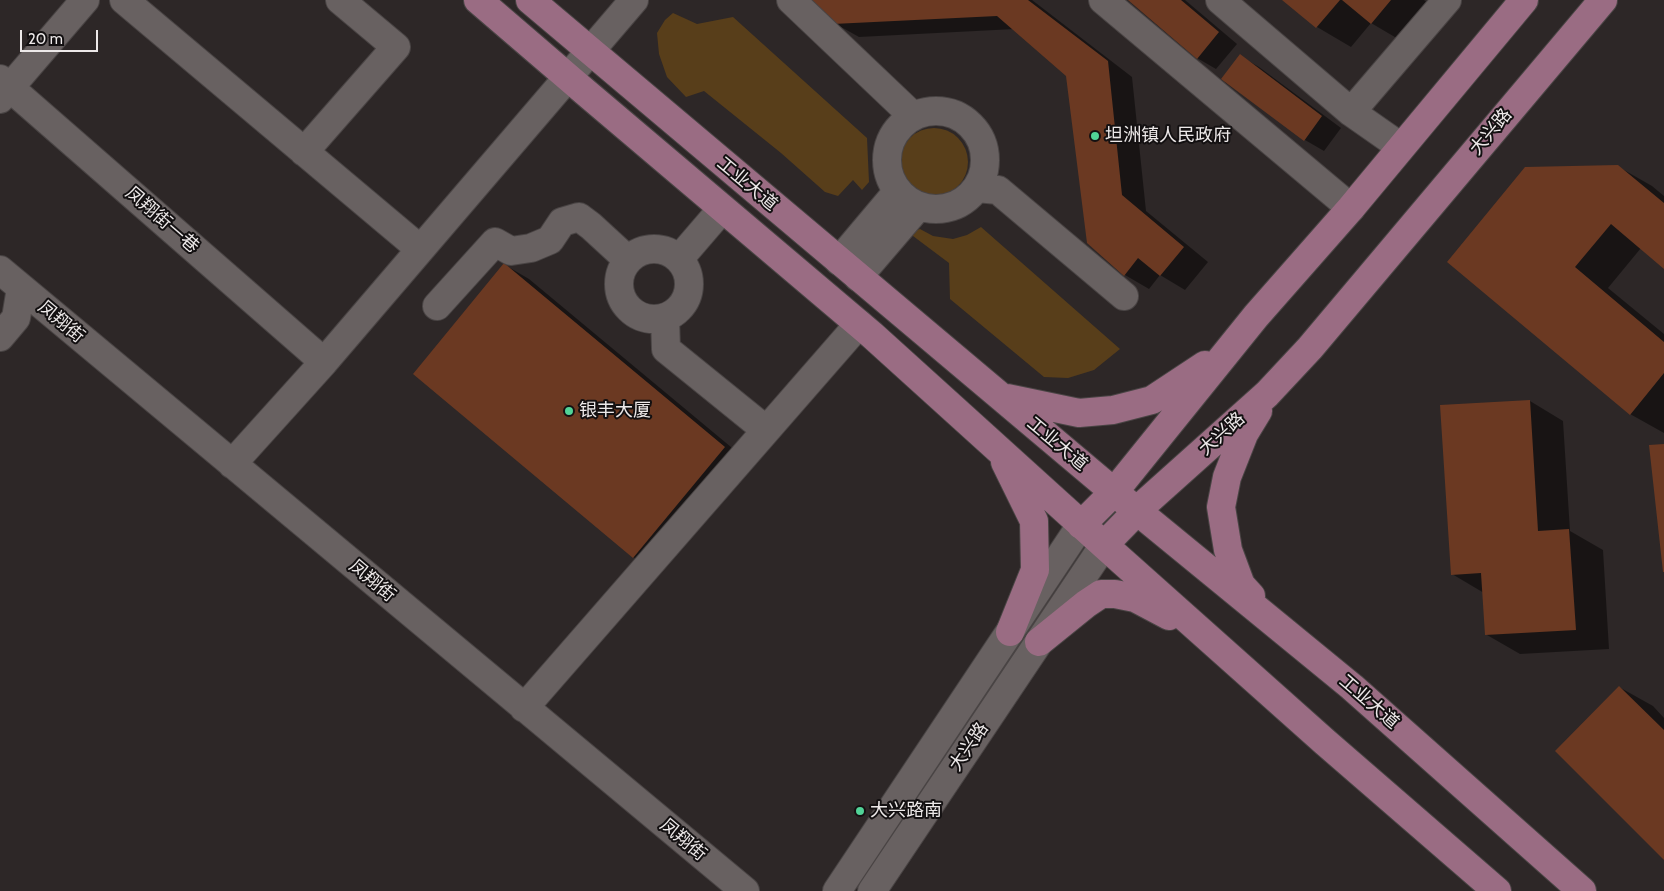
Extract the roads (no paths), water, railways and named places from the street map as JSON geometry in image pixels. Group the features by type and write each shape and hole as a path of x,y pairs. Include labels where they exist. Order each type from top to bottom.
{"main road":[{"name":"工业大道","path":"478,0 859,324 1325,742 1497,891"},
{"name":"工业大道","path":"530,0 1114,492 1352,687 1582,891"},
{"name":"大兴路","path":"1081,525 1114,492 1227,350 1351,208 1524,0"},
{"name":"大兴路","path":"1104,545 1137,511 1267,394 1310,348 1603,0"},
{"path":"1001,397 1042,407 1079,413 1113,410 1152,400 1227,350"},
{"path":"1267,394 1244,434 1227,477 1221,508 1228,550 1241,585 1278,627"},
{"name":"工业大道","path":"999,450 1034,521 1035,570 1010,632"},
{"path":"1039,642 1101,594 1116,594 1135,598 1203,633"}],"street":[{"path":"3,88 84,0"},
{"path":"124,0 420,250"},
{"path":"304,152 396,47 340,0"},
{"path":"232,464 324,362 634,0"},
{"path":"791,0 913,116"},
{"path":"1103,0 1351,208"},
{"path":"1220,0 1351,112 1402,147"},
{"path":"1351,112 1447,0"},
{"name":"凤翔街一巷","path":"3,88 324,362"},
{"path":"928,111 945,111 960,117 973,127 981,141 985,157 983,174 977,188 965,200 951,208 934,210 908,199 894,186 888,171 886,155 891,139 900,126 913,116 928,111"},
{"path":"977,188 998,190 1124,296"},
{"path":"848,269 908,199"},
{"path":"679,259 722,209"},
{"path":"436,306 494,242 511,251 531,248 550,240 562,222 579,217 628,260"},
{"path":"648,249 670,252 679,259 685,268 689,280 688,292 684,303 676,312 665,318 653,320 631,311 624,302 620,292 619,281 622,270 628,260 637,253 648,249"},
{"name":"凤翔街","path":"0,270 745,891"},
{"path":"0,337 16,318 21,288"},
{"path":"665,318 666,349 766,430"},
{"path":"524,708 859,324"},
{"name":"大兴路","path":"837,891 1081,525"},
{"name":"大兴路","path":"872,891 1104,545"}],"place":[{"name":"坦洲镇人民政府","path":"1095,136"},
{"name":"银丰大厦","path":"569,411"},
{"name":"大兴路南","path":"860,811"}]}
